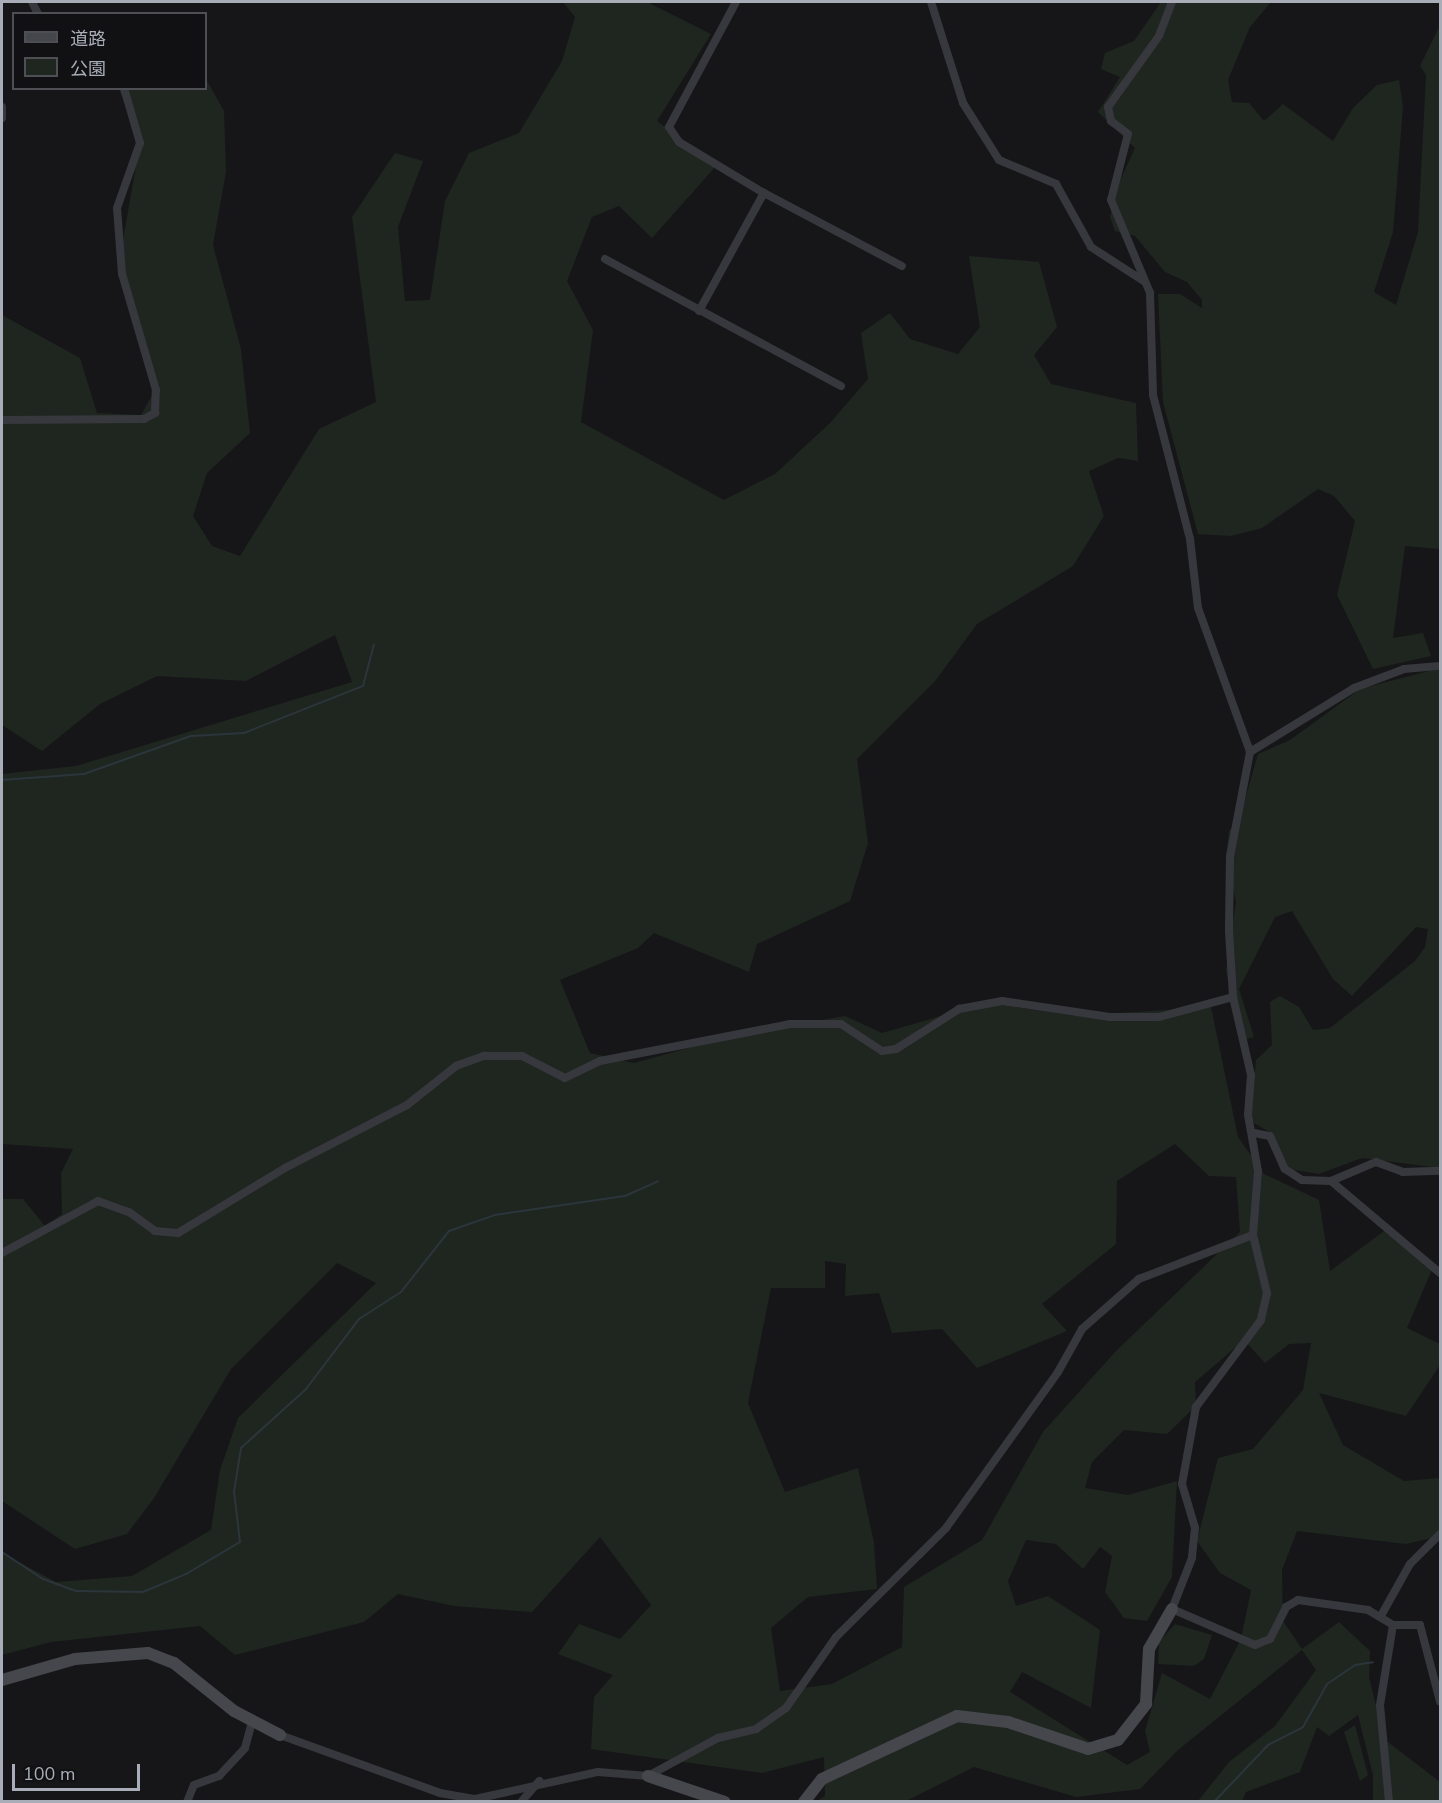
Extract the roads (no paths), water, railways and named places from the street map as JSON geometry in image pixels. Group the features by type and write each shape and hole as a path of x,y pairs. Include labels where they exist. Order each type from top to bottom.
{"street":[{"path":"736,2 669,127 680,142 764,193 902,266"},
{"path":"931,2 963,103 999,160 1056,184 1091,247 1145,282"},
{"path":"804,1802 822,1779 957,1716 1008,1722 1088,1749 1118,1740 1146,1704 1149,1649 1172,1609 1192,1558 1195,1528 1182,1484 1196,1407 1266,1308 1267,1280 1253,1235 1254,1133 1248,1115 1251,1075 1233,997 1230,857 1250,752 1198,608 1190,539 1154,395 1151,301 1111,200 1128,134 1111,121 1108,107 1159,36 1172,2"},
{"path":"2,420 144,419 155,413 156,390 122,274 117,208 140,143 125,90"},
{"path":"2,107 2,118"},
{"path":"699,311 764,193"},
{"path":"605,259 841,386"},
{"path":"1250,752 1354,688 1404,669 1440,666"},
{"path":"2,1252 98,1202 129,1212 155,1231 178,1233 285,1168 407,1105 456,1066 484,1056 522,1056 566,1078 600,1061 790,1024 841,1024 882,1050 896,1049 959,1010 1002,1001 1110,1017 1160,1017 1233,997"},
{"path":"1254,1133 1270,1136 1290,1174 1331,1181 1440,1273"},
{"path":"1331,1181 1376,1162 1403,1172 1440,1171"},
{"path":"648,1776 687,1752 756,1730 781,1713 836,1637 946,1528 1058,1372 1074,1337 1120,1294 1151,1273 1253,1235"},
{"path":"1382,1614 1410,1564 1440,1534"},
{"path":"1172,1609 1255,1645 1270,1639 1287,1607 1299,1600 1382,1614 1393,1625 1420,1624 1440,1701"},
{"path":"1389,1802 1380,1705 1393,1625"},
{"path":"2,1680 75,1659 148,1653 174,1663 252,1722 280,1735 463,1799 540,1781 624,1770 725,1802"},
{"path":"187,1802 194,1785 219,1776 245,1748 252,1722"},
{"path":"521,1802 540,1781"}],"waterway":[{"path":"2,780 84,774 191,736 244,733 363,686 374,644"},
{"path":"2,1552 43,1579 76,1591 143,1592 186,1574 240,1542 234,1492 241,1448 306,1389 359,1319 401,1292 449,1231 495,1215 625,1196 658,1181"},
{"path":"1214,1802 1268,1745 1303,1727 1327,1684 1355,1665 1373,1662"}]}
